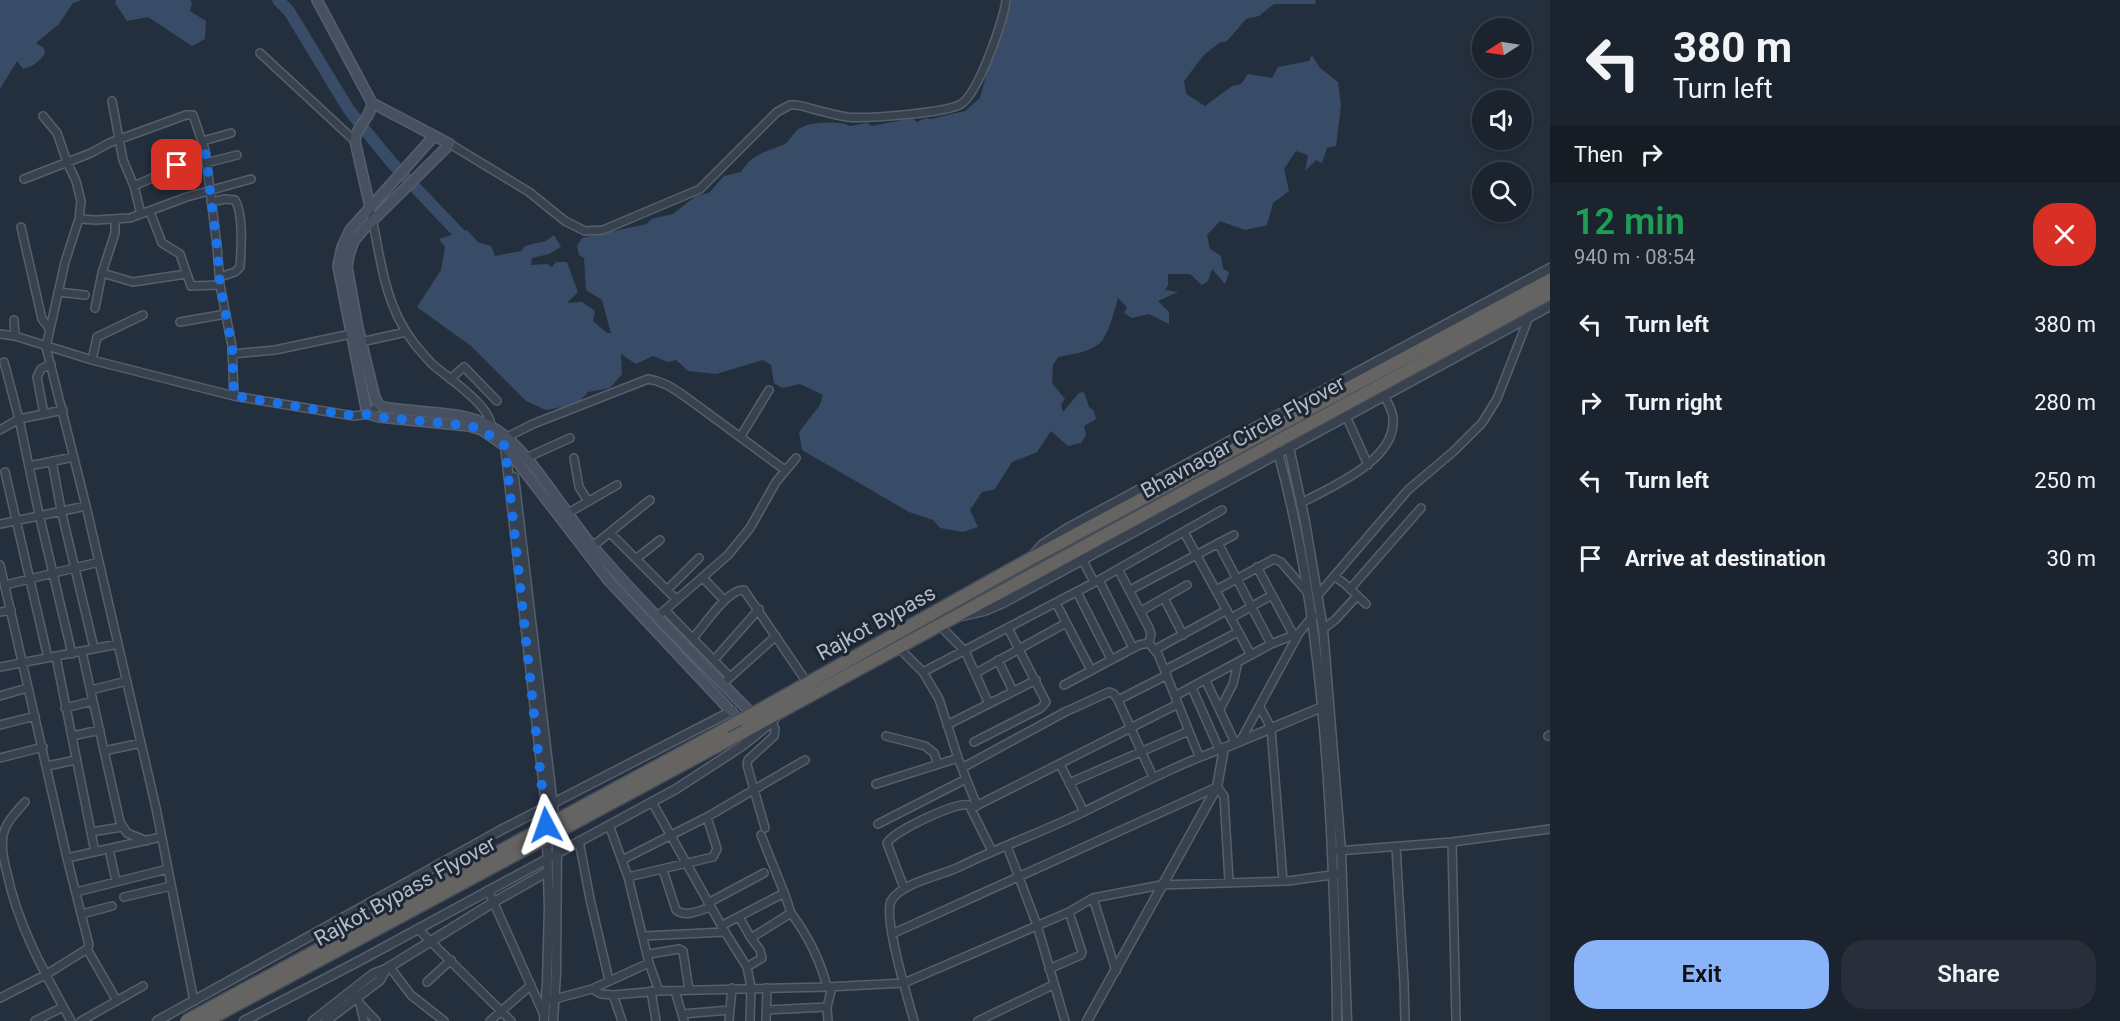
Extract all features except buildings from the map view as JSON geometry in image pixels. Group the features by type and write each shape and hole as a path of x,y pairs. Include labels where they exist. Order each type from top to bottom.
{"highway":[{"name":"Bhavnagar Circle Flyover","path":"1030,559 1550,280"},
{"name":"Bhavnagar Circle Flyover","path":"955,616 1550,293"},
{"name":"Rajkot Bypass","path":"743,726 753,715 1030,559"},
{"name":"Rajkot Bypass","path":"781,711 955,616"},
{"name":"Rajkot Bypass Flyover","path":"206,1021 743,726 781,711"},
{"name":"Rajkot Bypass Flyover","path":"186,1021 722,731 743,726"}],"main road":[{"path":"316,0 371,108 450,144 372,220 354,241 349,255 347,267 375,398 380,405 392,408 464,416 491,426 526,458 593,546 727,681 753,715"},
{"path":"370,208 355,141 357,131 371,108"},
{"path":"434,136 351,230 338,257 351,334 369,414 470,426 506,440 511,454 609,581 732,711 743,726"}],"street":[{"path":"450,144 529,192 565,221 585,231 603,230 700,189 777,112 790,105 850,117 919,114 960,105 971,96 992,48 1006,0"},
{"path":"260,53 355,141"},
{"path":"112,101 123,160 134,186 141,214"},
{"path":"24,179 91,153 109,142 193,114 205,150 220,281 232,354 234,396"},
{"path":"43,116 57,133 80,192 81,201 79,219 58,292 46,347 127,681 194,1000"},
{"path":"203,141 231,133"},
{"path":"134,186 205,150"},
{"path":"206,163 237,155"},
{"path":"79,219 115,219 150,212 187,197 251,179"},
{"path":"150,212 162,243 180,254 191,286 220,281 240,267 240,228 235,200 225,199 211,202"},
{"path":"370,208 386,288 393,308 406,332 429,361 479,404 489,417 491,426"},
{"path":"95,308 102,273 115,233 115,219"},
{"path":"21,227 42,319 50,328"},
{"path":"1030,559 1043,544 1066,529 1550,268"},
{"path":"102,273 133,282 186,274"},
{"path":"58,292 85,295"},
{"path":"955,616 971,615 1003,603 1550,306"},
{"path":"180,322 226,314"},
{"path":"92,360 96,340 100,335 143,315"},
{"path":"1313,595 1334,576 1408,490 1454,451 1490,412 1529,317"},
{"path":"14,320 15,336"},
{"path":"362,342 406,332"},
{"path":"0,334 15,336 92,360 234,396 354,416 369,414 380,405"},
{"path":"232,354 275,350 351,334"},
{"path":"4,362 20,419 39,514 72,654"},
{"path":"44,414 37,377 41,369 51,364"},
{"path":"450,379 464,367 497,401"},
{"path":"547,1020 555,998 557,853 506,440 552,417 648,379 666,383 785,470"},
{"path":"741,436 769,390"},
{"path":"1301,503 1368,465 1390,438 1393,425 1391,409 1384,396"},
{"path":"0,430 20,419 63,410"},
{"path":"1346,416 1368,465"},
{"path":"526,458 570,438"},
{"path":"1289,447 1301,503 1313,595 1313,616 1326,705"},
{"path":"1278,452 1323,629 1327,748 1347,1021"},
{"path":"511,454 550,806 547,859 549,908 547,1020"},
{"path":"29,466 74,457"},
{"path":"574,458 579,487 588,501"},
{"path":"776,636 727,681 714,660 693,638 662,613 728,555 750,528 776,482 796,458"},
{"path":"52,461 61,510 94,648"},
{"path":"5,472 48,658"},
{"path":"568,513 617,485"},
{"path":"593,546 650,500"},
{"path":"0,524 86,506"},
{"path":"1350,589 1421,508"},
{"path":"923,672 1077,592 1222,510"},
{"path":"1184,532 1251,655"},
{"path":"610,533 677,600"},
{"path":"1130,590 1234,535"},
{"path":"637,558 660,540"},
{"path":"1218,543 1271,644"},
{"path":"667,590 699,558"},
{"path":"1082,559 1097,581 1133,648"},
{"path":"1216,590 1269,560 1278,560 1313,595"},
{"path":"5,585 99,562"},
{"path":"1257,567 1296,634"},
{"path":"0,569 5,585 3,595 11,610 67,858 89,938 87,949 117,1000"},
{"path":"1118,569 1151,634 1149,643"},
{"path":"1334,576 1366,604"},
{"path":"702,578 724,600"},
{"path":"1141,611 1187,585"},
{"path":"693,638 724,600 736,591 744,590 759,609 807,684"},
{"path":"1077,592 1111,659"},
{"path":"1231,618 1272,595"},
{"path":"1323,629 1335,620 1357,596"},
{"path":"1164,598 1183,635"},
{"path":"1056,603 1091,670"},
{"path":"714,660 759,609"},
{"path":"0,612 11,610"},
{"path":"1156,650 1227,610"},
{"path":"1238,742 1260,707 1296,634 1313,616"},
{"path":"976,673 1066,623"},
{"path":"939,625 965,651 989,704"},
{"path":"974,742 1041,708 1046,702 1008,628"},
{"path":"1118,700 1238,632"},
{"path":"1175,696 1271,644 1296,634"},
{"path":"1064,685 1139,645 1149,643"},
{"path":"1149,643 1156,650 1199,756"},
{"path":"0,667 118,644"},
{"path":"898,647 923,672 939,699 974,807 992,851"},
{"path":"82,652 122,827 134,837 147,841"},
{"path":"56,657 95,852"},
{"path":"998,660 1013,691"},
{"path":"1220,709 1233,684 1238,662"},
{"path":"947,725 1036,680"},
{"path":"91,690 127,681"},
{"path":"1206,681 1238,742"},
{"path":"0,696 27,688"},
{"path":"1087,1021 1217,787 1222,748 1192,688"},
{"path":"962,768 1110,692 1114,693 1118,700 1153,777"},
{"path":"65,708 93,701"},
{"path":"904,888 888,850 887,843 890,837 958,806 965,804 974,807 1178,704"},
{"path":"914,1021 892,934 889,912 890,903 904,888 952,870 1084,812 1199,756 1326,705"},
{"path":"1260,707 1272,728 1283,881"},
{"path":"157,1021 501,830 732,711"},
{"path":"244,1021 676,789 742,746 781,711"},
{"path":"0,724 35,716"},
{"path":"772,721 775,729 774,736 748,760 747,765 763,832 791,913 807,934 832,987 827,1007 828,1021"},
{"path":"72,736 99,730"},
{"path":"1069,783 1189,731"},
{"path":"886,736 925,746 932,750 938,764"},
{"path":"104,751 141,743"},
{"path":"0,758 43,747"},
{"path":"876,784 958,758"},
{"path":"47,766 76,760"},
{"path":"622,860 707,818 805,760"},
{"path":"1060,764 1084,812"},
{"path":"878,824 966,779"},
{"path":"892,934 1217,787"},
{"path":"1217,787 1224,796 1229,882"},
{"path":"25,802 14,814 2,837 8,882 23,927 70,1021"},
{"path":"652,802 723,929 747,967 751,987 750,1021"},
{"path":"628,877 708,859 716,854 717,849 707,818"},
{"path":"609,825 628,877 648,954 655,991 656,1021"},
{"path":"91,832 122,827"},
{"path":"1336,851 1452,842 1550,829"},
{"path":"67,858 161,837"},
{"path":"579,841 609,980"},
{"path":"1452,842 1456,1021"},
{"path":"1006,846 1036,925 1065,1021"},
{"path":"1396,847 1405,1021"},
{"path":"109,849 116,882"},
{"path":"76,892 168,869"},
{"path":"663,870 676,910 680,914 710,905 765,873"},
{"path":"326,1021 382,979 388,968 494,902 548,872"},
{"path":"592,989 601,994 613,995 751,987 832,987 904,983 1069,912 1093,898 1161,885 1283,881 1338,874"},
{"path":"1337,1021 1338,874"},
{"path":"124,897 171,886"},
{"path":"488,890 547,1020"},
{"path":"643,936 723,929 739,917 784,893"},
{"path":"1093,898 1116,971"},
{"path":"82,914 112,906"},
{"path":"1048,969 1081,955 1069,912"},
{"path":"752,938 791,913"},
{"path":"739,917 763,954 762,958 747,967"},
{"path":"418,929 432,940 512,1021"},
{"path":"0,998 87,949"},
{"path":"648,954 675,949 683,951 690,990"},
{"path":"427,982 451,960"},
{"path":"546,1001 592,989 649,963"},
{"path":"388,968 411,995 444,1021"},
{"path":"490,1021 531,985"},
{"path":"978,1021 1053,985"},
{"path":"81,1021 143,987"},
{"path":"766,1021 767,987"},
{"path":"729,1021 732,988"},
{"path":"675,991 683,1018 705,1017 730,1010"},
{"path":"613,995 622,1021"},
{"path":"313,1021 356,997"},
{"path":"356,997 364,1021"},
{"path":"356,997 376,1021"},
{"path":"35,1021 63,1007"},
{"path":"766,1010 827,1007"}],"water":[{"path":"0,0 82,0 73,3 59,24 36,43 44,48 45,53 41,59 23,69 17,61 0,89"},
{"path":"116,0 190,0 192,3 190,11 206,21 205,39 192,46 148,17 127,21 115,3"},
{"path":"1010,0 1316,0 1315,4 1274,4 1259,16 1246,19 1227,41 1219,43 1203,56 1184,81 1186,94 1205,106 1232,86 1241,84 1248,74 1272,78 1278,67 1309,61 1312,55 1320,68 1338,82 1341,105 1336,146 1327,148 1322,163 1316,160 1305,171 1308,155 1296,151 1284,169 1289,191 1273,203 1267,225 1245,230 1220,221 1207,235 1210,249 1221,256 1223,269 1229,272 1225,284 1212,269 1208,281 1202,285 1190,274 1168,274 1168,285 1165,290 1178,292 1158,301 1169,312 1169,324 1149,314 1132,318 1124,313 1127,307 1118,298 1108,329 1100,343 1085,351 1058,357 1053,365 1052,383 1065,399 1061,404 1063,412 1079,393 1084,392 1096,419 1084,426 1086,435 1081,443 1068,446 1051,431 1037,452 1012,462 995,489 982,492 970,510 978,527 963,532 940,528 933,520 909,512 802,450 799,432 820,405 823,395 800,384 782,388 774,383 771,365 763,360 716,374 688,371 676,360 668,362 653,356 636,364 621,354 622,374 610,388 588,392 577,404 546,410 526,401 471,346 417,307 441,270 445,247 439,239 467,230 478,242 491,246 495,256 521,251 525,246 546,241 554,235 561,247 549,254 532,258 531,265 547,264 552,267 556,262 567,262 578,292 567,303 582,302 595,311 593,321 607,333 611,333 602,300 586,290 584,258 579,255 577,246 582,238 647,224 651,219 673,214 696,196 709,193 724,176 741,172 755,157 785,144 804,126 832,122 850,126 867,123 872,126 912,118 917,122 926,118 931,119 965,111 980,98 988,68 1005,27"}],"waterway":[{"path":"278,0 289,11 349,110 392,163 468,243"}],"route":[{"path":"177,165 205,150 220,285 232,346 234,396 354,416 369,414 470,426 482,430 505,446 546,807 546,825"}]}
